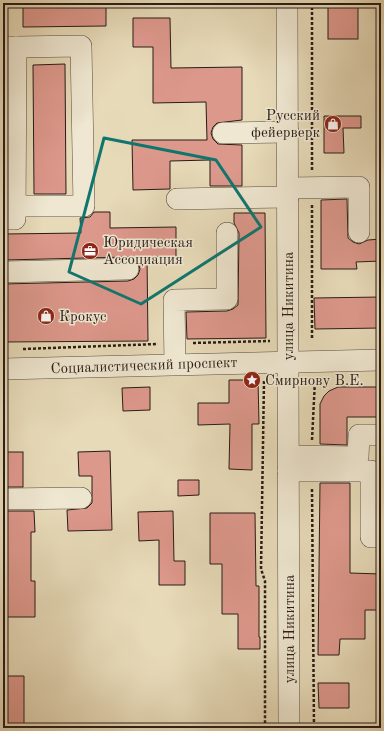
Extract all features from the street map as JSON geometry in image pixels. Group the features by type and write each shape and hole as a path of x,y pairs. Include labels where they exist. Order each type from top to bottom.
{"street":[{"name":"улица Никитина","path":"287,3 289,728"},
{"path":"81,46 84,206 9,212 9,47 81,46"},
{"path":"223,133 288,132"},
{"path":"177,199 359,187 359,232"},
{"path":"175,364 174,300 227,298 227,233"},
{"path":"3,272 128,269"},
{"name":"Социалистический проспект","path":"3,369 381,360"},
{"path":"312,464 358,457 359,435 381,436"},
{"path":"288,463 312,464 371,471 371,537 381,537"},
{"path":"3,499 81,498"}],"path":[{"path":"19,349 274,341"},
{"path":"313,380 312,464 314,728"},
{"path":"264,381 261,569 265,581 265,728"}],"highlighted area":[{"path":"104,138 216,160 261,227 141,304 69,272"}],"building":[{"path":"23,3 106,3 106,26 23,27"},
{"path":"328,3 358,3 358,39 328,39"},
{"path":"133,18 170,18 171,68 242,67 242,120 217,123 213,127 211,133 213,139 218,144 242,145 242,186 210,186 210,160 170,161 170,189 133,190 132,140 207,140 206,102 153,103 153,47 133,47"},
{"path":"65,64 66,194 34,194 33,65"},
{"path":"324,116 361,116 361,128 343,128 344,153 324,153"},
{"path":"347,199 348,238 359,244 368,240 381,239 381,261 356,262 357,269 321,269 321,200"},
{"path":"94,212 110,212 110,228 176,227 176,257 147,257 148,341 3,342 3,284 128,281 134,279 138,275 140,269 138,263 134,259 128,257 4,260 4,234 81,233 80,218 90,217"},
{"path":"234,213 265,213 266,338 187,339 186,312 227,311 238,305 239,233 234,223"},
{"path":"381,297 381,328 315,329 314,298"},
{"path":"229,380 258,380 259,424 252,424 252,470 229,469 230,424 198,425 198,403 229,403"},
{"path":"150,387 150,410 123,411 122,388"},
{"path":"338,387 381,387 381,417 347,417 347,445 320,444 320,404 324,396 329,391"},
{"path":"110,451 112,530 68,531 67,510 87,508 92,503 92,476 79,476 78,452"},
{"path":"3,452 23,452 23,487 3,487"},
{"path":"178,480 199,480 199,495 178,496"},
{"path":"320,483 350,483 350,573 381,574 381,610 365,610 365,639 340,639 339,655 318,655"},
{"path":"3,511 34,511 35,532 31,532 31,581 35,581 35,617 3,617"},
{"path":"173,511 174,561 185,561 185,585 159,585 159,540 139,541 138,512"},
{"path":"210,513 255,513 256,586 259,586 260,649 238,649 238,614 222,614 222,564 210,564"},
{"path":"3,676 24,676 24,728 5,728"},
{"path":"318,683 349,683 349,708 319,708"}],"place":[{"name":"Русский фейерверк","path":"333,124"},
{"name":"Юридическая Ассоциация","path":"90,251"},
{"name":"Крокус","path":"46,316"},
{"name":"Смирнову В.Е.","path":"252,380"}]}
